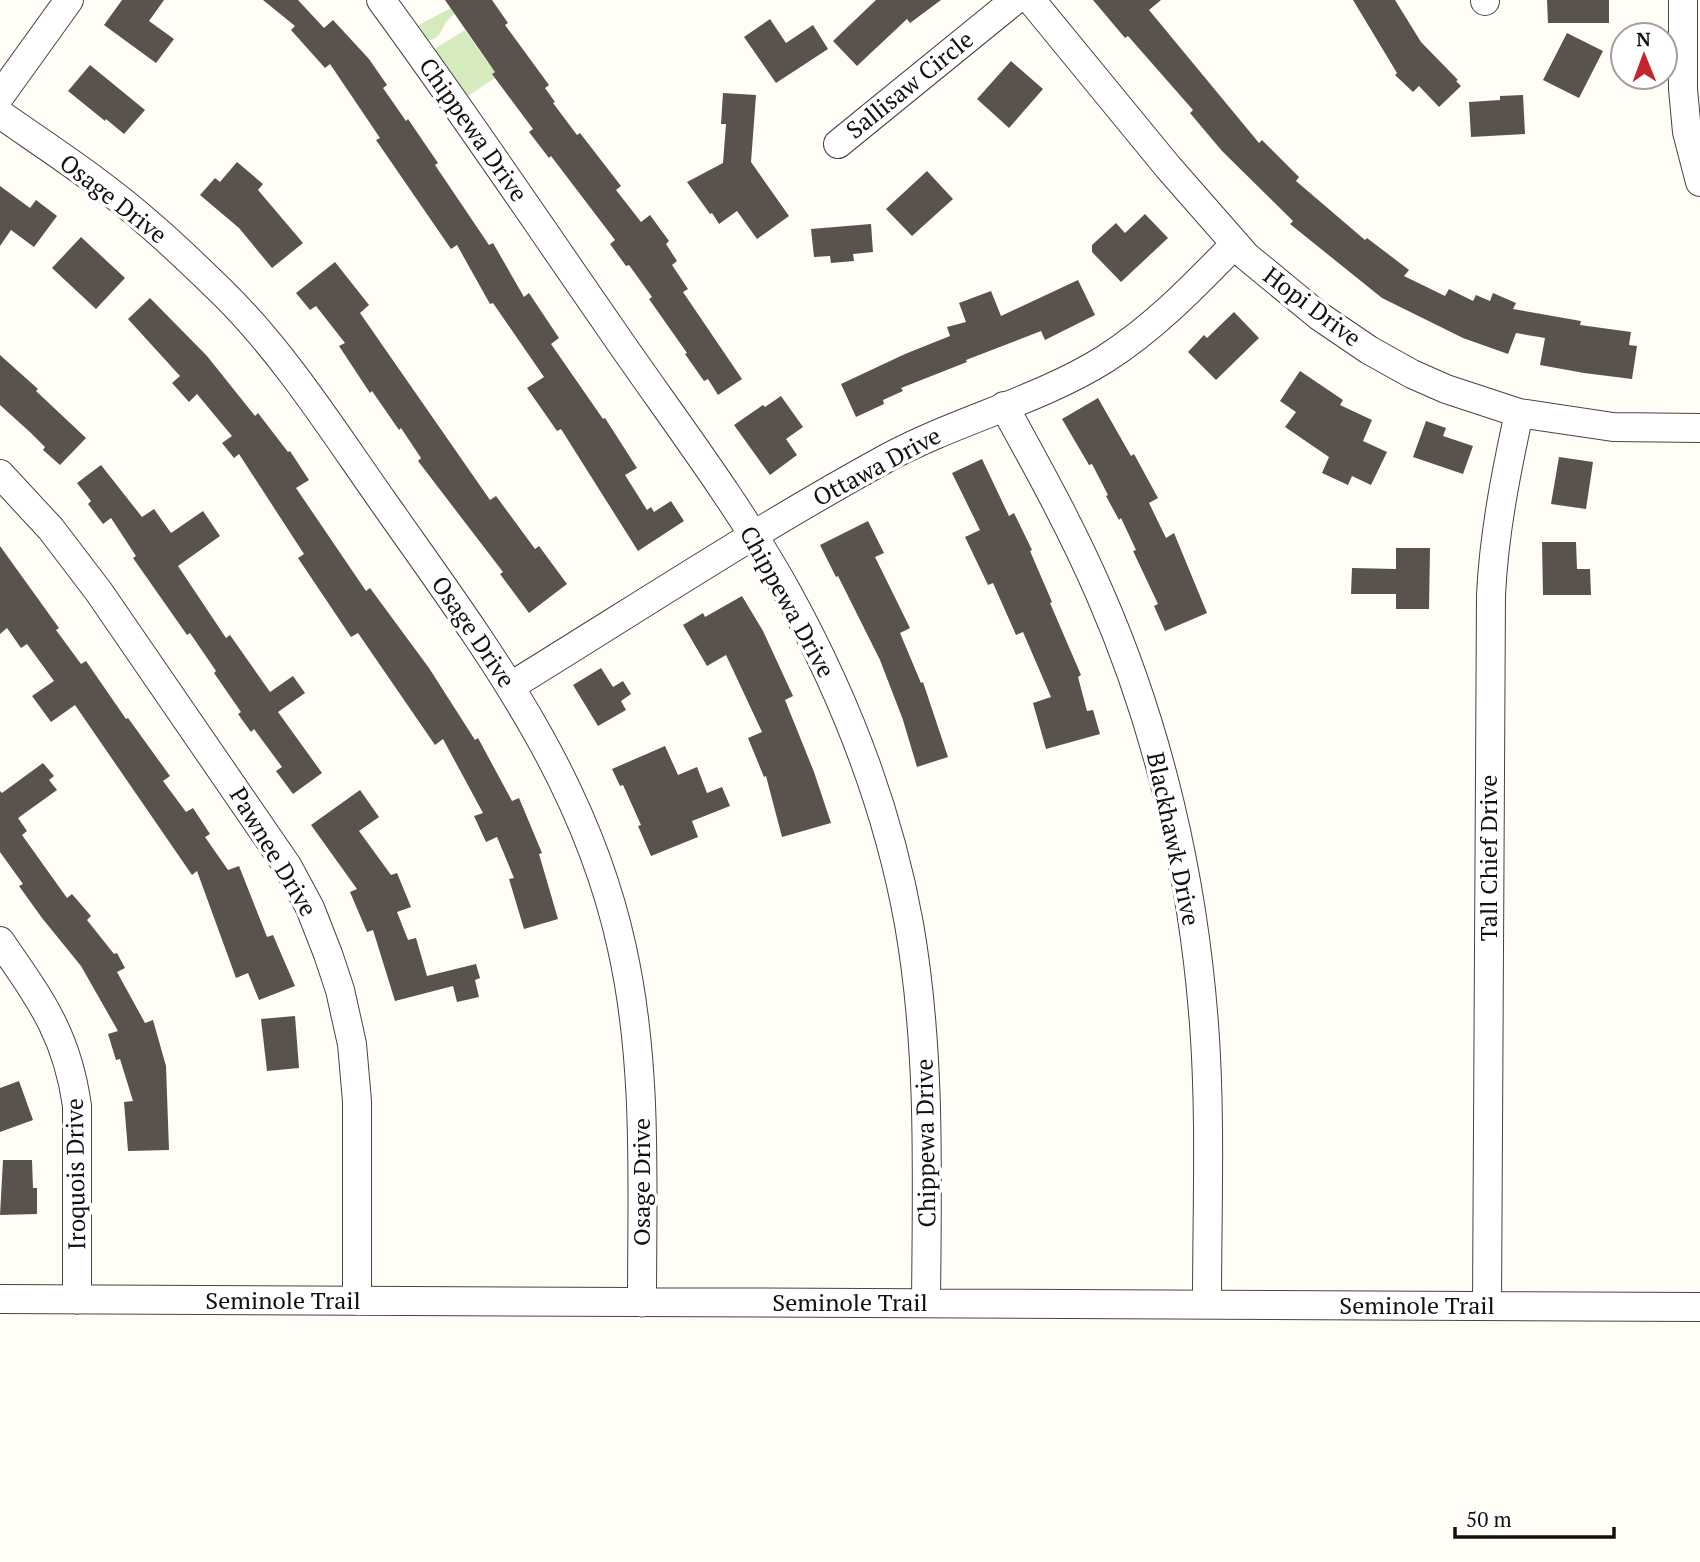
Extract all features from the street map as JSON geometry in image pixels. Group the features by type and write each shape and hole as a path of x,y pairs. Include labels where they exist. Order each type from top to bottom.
{"street":[{"path":"0,96 69,0"},
{"name":"Chippewa Drive","path":"381,0 724,492 784,587 818,650 845,711 867,769 890,844 908,922 922,1014 928,1133 926,1303"},
{"name":"Sallisaw Circle","path":"838,144 1015,0"},
{"name":"Hopi Drive","path":"1031,0 1168,167 1247,256 1318,316 1369,350 1446,389 1519,413 1613,427 1700,428"},
{"path":"1683,0 1683,89 1688,132 1700,182"},
{"name":"Osage Drive","path":"0,114 103,187 148,223 224,294 269,344 307,394 511,686 544,740 572,797 607,892 622,947 638,1044 643,1128 642,1303"},
{"name":"Ottawa Drive","path":"511,686 752,537 890,456 937,433 1071,377 1103,360 1144,332 1178,303 1235,243"},
{"name":"Blackhawk Drive","path":"1004,406 1058,505 1101,596 1133,680 1172,812 1187,884 1204,1024 1207,1085 1207,1304"},
{"name":"Tall Chief Drive","path":"1486,1306 1492,562 1503,489 1519,413"},
{"name":"Pawnee Drive","path":"0,474 51,529 99,592 238,792 288,867 310,908 340,990 352,1044 357,1101 357,1301"},
{"name":"Iroquois Drive","path":"0,941 45,1006 63,1043 73,1077 77,1106 77,1300"},
{"name":"Seminole Trail","path":"0,1299 1700,1307"}],"green space":[{"path":"470,3 447,21 436,38 425,41 415,27 451,8"},
{"path":"465,30 488,63 510,48 516,56 493,73 495,78 468,96 463,96 433,53 436,48"}],"building":[{"path":"122,0 164,0 149,21 174,39 156,63 104,25"},
{"path":"263,0 298,0 324,28 333,20 369,59 387,85 383,88 438,163 435,165 489,245 493,243 524,297 529,293 559,338 551,344 603,419 605,418 637,468 625,475 647,510 651,507 654,512 671,501 684,521 638,551 561,429 557,431 527,388 544,377 493,303 490,304 457,245 451,249 376,140 380,138 330,64 325,68 291,30 295,26"},
{"path":"445,0 492,0 508,23 505,25 549,85 545,88 555,102 553,103 621,186 616,190 641,222 650,215 669,241 666,244 677,261 672,265 688,289 683,292 742,379 718,395 708,379 704,381 649,299 652,297 610,244 615,240 551,156 549,158 529,132 533,129 492,74 495,72"},
{"path":"876,0 941,0 910,23 907,19 857,66 833,41"},
{"path":"1093,0 1161,0 1149,10 1259,143 1262,140 1299,177 1296,181 1365,240 1367,238 1409,270 1404,276 1445,296 1449,289 1473,301 1476,295 1490,301 1493,293 1516,303 1513,309 1581,321 1580,325 1631,332 1629,345 1637,346 1632,379 1540,365 1545,338 1516,333 1508,354 1463,338 1382,298 1290,224 1293,221 1222,151 1190,113 1193,110"},
{"path":"1353,0 1395,0 1421,42 1461,86 1439,107 1419,86 1413,92 1395,75 1397,73"},
{"path":"1547,0 1609,0 1609,23 1548,23"},
{"path":"770,19 786,43 813,25 828,49 776,83 744,37"},
{"path":"1567,33 1603,51 1579,98 1543,80"},
{"path":"1011,61 1043,89 1009,128 977,99"},
{"path":"90,65 145,110 124,134 68,91"},
{"path":"723,93 756,95 751,162 789,216 757,239 737,211 719,224 687,182 723,163 726,124 721,124"},
{"path":"1523,95 1525,134 1471,137 1469,102"},
{"path":"237,162 263,184 258,190 303,243 272,268 239,228 200,195 215,178 220,182"},
{"path":"927,171 953,199 912,236 886,209"},
{"path":"0,186 30,208 36,200 57,216 34,247 11,230 0,246"},
{"path":"1145,214 1168,238 1121,282 1092,252 1092,245 1116,223 1125,233"},
{"path":"871,224 873,252 853,254 854,261 831,263 830,256 814,257 811,229"},
{"path":"81,237 125,278 96,309 52,268"},
{"path":"335,262 369,305 360,313 490,500 496,496 535,549 539,546 567,584 529,613 500,574 503,572 418,461 421,458 401,428 399,430 372,391 370,393 339,346 345,343 316,306 310,310 296,293"},
{"path":"1078,280 1095,315 1045,340 1041,331 966,360 967,362 901,388 903,391 883,400 884,404 856,417 841,384 950,336 947,327 966,322 959,303 991,291 1001,316"},
{"path":"150,298 207,356 255,416 258,413 288,452 290,451 309,480 296,488 366,591 370,588 429,668 475,740 478,738 512,801 519,798 542,853 539,854 558,919 524,929 509,879 514,878 497,837 486,842 474,816 483,813 443,739 435,745 358,633 351,637 298,558 304,554 239,454 234,458 222,443 232,436 197,394 189,402 172,383 180,376 128,319"},
{"path":"1234,312 1259,338 1216,380 1188,352 1204,335 1207,338"},
{"path":"0,355 86,438 60,465 43,450 45,447 31,433 0,405"},
{"path":"1300,371 1343,400 1340,405 1372,420 1363,441 1387,452 1371,485 1352,476 1348,485 1322,473 1329,457 1285,427 1296,412 1280,401"},
{"path":"781,396 803,427 786,439 797,455 770,475 734,425"},
{"path":"1098,398 1158,498 1149,503 1166,538 1174,533 1207,613 1165,631 1154,606 1158,604 1121,518 1119,520 1092,464 1089,465 1062,419"},
{"path":"1426,421 1446,428 1443,436 1473,446 1463,474 1413,457"},
{"path":"1559,457 1593,462 1586,509 1551,504"},
{"path":"982,459 1009,516 1014,513 1032,550 1030,551 1052,602 1050,603 1081,675 1078,677 1087,711 1093,710 1100,734 1046,749 1033,703 1051,697 1023,632 1016,635 993,583 988,585 965,537 980,530 952,473"},
{"path":"101,465 142,517 154,509 171,533 203,511 220,536 178,566 226,638 230,635 270,692 293,676 305,693 278,712 322,773 293,794 276,771 282,767 254,729 251,732 238,714 241,712 214,673 216,671 133,558 136,556 111,518 103,524 88,504 91,501 77,483"},
{"path":"868,521 884,553 875,557 910,628 900,633 921,683 923,682 948,757 917,767 903,720 880,660 820,545"},
{"path":"1542,542 1576,542 1577,569 1590,569 1591,595 1543,595"},
{"path":"0,546 59,628 56,630 81,664 86,661 170,776 163,781 186,812 193,808 210,834 205,837 228,870 239,866 267,937 273,935 295,986 259,1000 248,973 236,978 197,871 192,875 75,705 51,722 32,696 54,681 27,644 21,648 7,628 0,634"},
{"path":"1396,548 1430,548 1429,609 1396,609 1396,594 1351,594 1352,568 1396,569"},
{"path":"742,596 763,631 793,696 785,700 831,823 782,837 766,776 764,777 748,738 762,732 726,655 707,666 683,625 703,613 705,617"},
{"path":"601,668 613,687 623,681 631,694 621,701 626,710 598,726 573,685"},
{"path":"665,746 678,775 697,767 707,793 722,787 730,806 692,821 698,837 651,856 638,826 641,825 623,785 620,786 612,769"},
{"path":"43,763 54,776 49,780 57,790 18,818 27,831 22,835 67,898 72,894 91,916 87,920 114,954 117,953 125,968 117,972 145,1023 153,1020 166,1066 169,1150 128,1151 124,1102 133,1101 120,1059 116,1060 108,1034 118,1031 81,966 19,886 23,884 0,852 0,791 2,793"},
{"path":"360,790 379,817 359,831 391,875 397,873 411,907 397,912 408,940 416,938 427,976 476,964 480,978 475,980 479,997 457,1002 453,986 395,1001 373,930 367,932 350,892 357,889 311,825"},
{"path":"295,1016 299,1068 267,1071 261,1019"},
{"path":"19,1081 33,1120 0,1132 0,1088"},
{"path":"3,1160 32,1160 33,1188 37,1188 37,1214 0,1215"}]}
